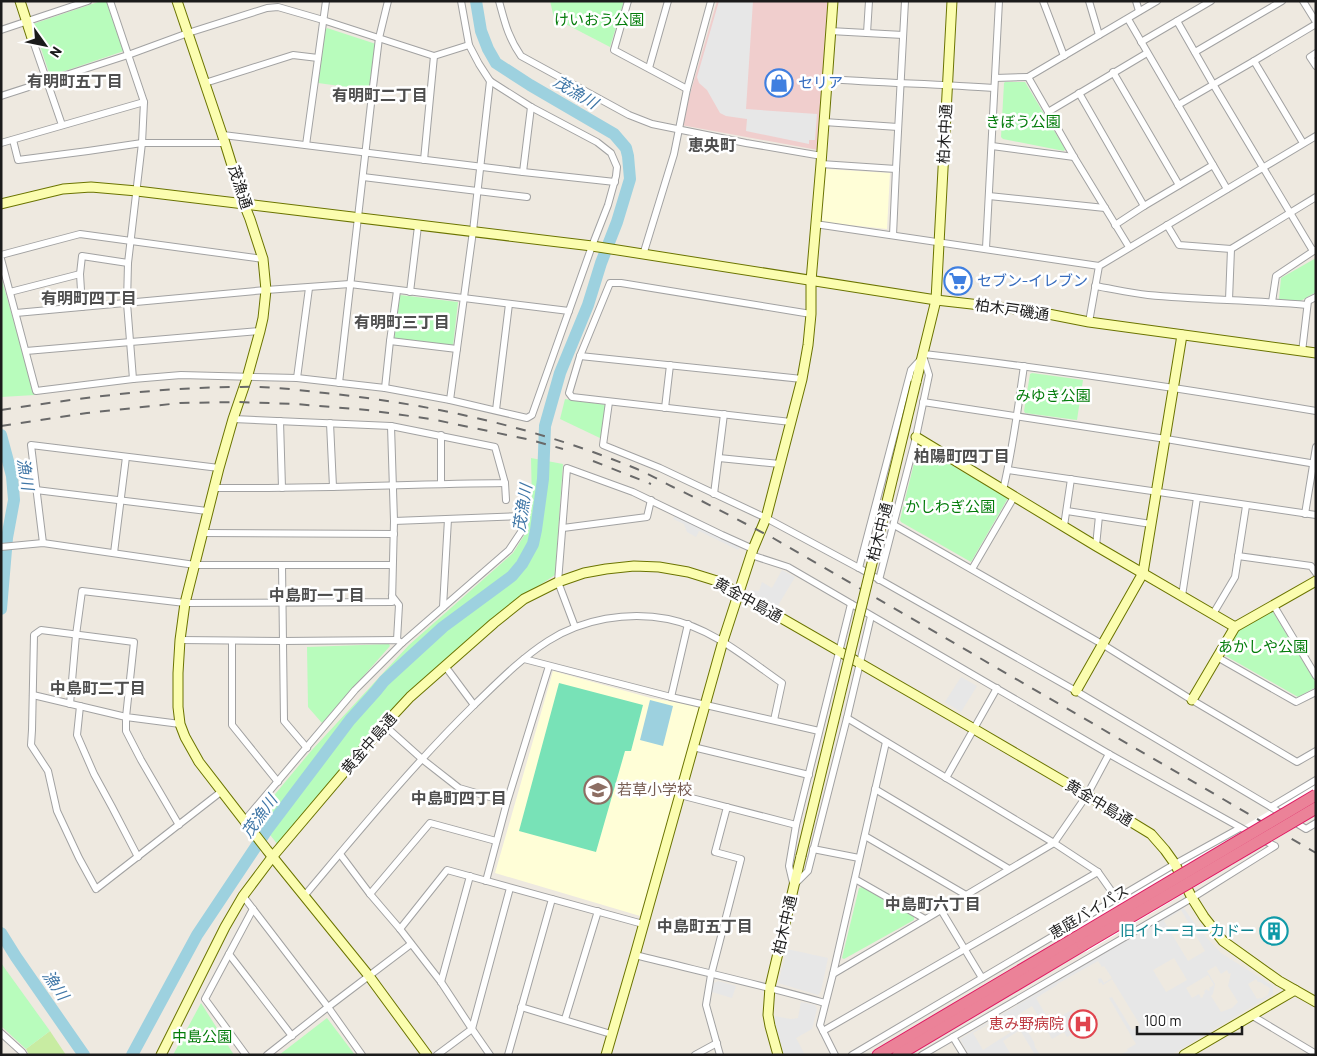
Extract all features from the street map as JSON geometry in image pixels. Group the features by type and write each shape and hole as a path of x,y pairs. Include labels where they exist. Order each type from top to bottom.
{"highway":[{"name":"恵庭バイパス","path":"898,1055 1316,795"},
{"name":"恵庭バイパス","path":"878,1055 1316,808"}],"street":[{"path":"20,1 62,125"},
{"path":"1,30 88,1"},
{"path":"110,1 144,102 142,143 128,263 127,303 133,380"},
{"name":"茂漁通","path":"177,1 263,259 266,290 260,331 213,488 185,603 180,640 178,688 180,724 199,762 369,976 427,1055"},
{"path":"306,145 326,1"},
{"path":"339,382 379,38 388,1"},
{"path":"1,259 36,391 181,375 297,378 385,388 450,400 526,418 532,415 569,311 595,246 615,182 617,167 612,153 597,142 531,107 490,81 469,45 461,1"},
{"path":"499,1 506,30 512,44 521,56 629,115 652,124 822,160 896,169"},
{"path":"628,1 614,50 687,89"},
{"path":"649,68 668,1"},
{"path":"643,254 674,154 687,89 712,1"},
{"path":"606,1055 723,641 752,552 766,518 802,378 811,314 811,281 822,160 832,1"},
{"path":"867,33 869,1"},
{"path":"893,235 905,1"},
{"name":"柏木中通","path":"778,1055 768,1015 770,987 936,300 952,1"},
{"path":"986,248 1000,1"},
{"path":"1044,1 1064,56"},
{"path":"1088,1 1099,35"},
{"path":"1136,1 1139,11"},
{"path":"996,78 1028,77 1157,1"},
{"path":"1141,42 1211,1"},
{"path":"1195,52 1282,1"},
{"path":"1178,105 1316,23 1303,1"},
{"path":"1,96 267,5 323,20 434,56 469,45"},
{"path":"1128,19 1227,189"},
{"path":"1177,21 1314,250 1276,276 1272,302"},
{"path":"830,31 903,35"},
{"path":"1048,112 1147,53"},
{"path":"1316,53 1310,57 1316,66"},
{"path":"205,83 293,55 318,58"},
{"path":"424,160 434,56"},
{"path":"1254,61 1303,143"},
{"path":"1113,72 1179,185"},
{"path":"1028,77 1129,247"},
{"path":"827,79 994,88"},
{"path":"450,400 490,81"},
{"path":"1079,93 1144,206"},
{"path":"1,143 144,102"},
{"path":"523,172 531,107"},
{"path":"824,122 898,127"},
{"path":"816,224 1099,266 1316,136"},
{"path":"13,140 18,160 142,143 224,139 306,145 615,182"},
{"path":"992,146 1074,157"},
{"path":"1115,225 1213,166"},
{"path":"363,177 527,197"},
{"name":"柏木戸磯通","path":"1,204 63,189 91,187 137,191 595,246 936,300 1033,311 1088,322 1316,353"},
{"path":"988,196 1105,208"},
{"path":"1167,225 1179,245 1231,249 1316,197"},
{"path":"410,292 418,226"},
{"path":"1,255 80,234 263,259"},
{"path":"1228,300 1231,249"},
{"path":"82,307 80,274 82,256 128,263"},
{"path":"1088,322 1099,266"},
{"path":"10,292 80,274"},
{"path":"791,422 610,402 572,397 569,393 580,356 610,283 621,283 811,314"},
{"path":"16,313 350,284 569,311"},
{"path":"1095,286 1147,294 1307,306"},
{"path":"297,378 309,288"},
{"path":"385,388 397,291"},
{"path":"1302,352 1308,301 1316,297"},
{"path":"496,410 509,304"},
{"path":"26,351 260,331"},
{"path":"1076,691 1143,573 1182,335"},
{"path":"390,341 457,349"},
{"path":"924,355 1024,366 1174,387 1316,411"},
{"path":"879,580 916,438 929,375 924,355"},
{"path":"859,568 911,370 924,355"},
{"path":"580,356 802,378"},
{"path":"665,408 670,365"},
{"path":"1003,490 1008,470 1024,366"},
{"path":"610,402 603,445 660,468 766,518 859,568 1076,691 1306,829 1316,823"},
{"path":"923,402 1315,464"},
{"path":"714,494 724,414"},
{"path":"233,419 391,426 495,447 505,483 506,500"},
{"path":"280,421 282,488"},
{"path":"330,422 333,487"},
{"path":"70,704 82,591 185,603 392,602 394,521 391,426"},
{"path":"441,435 441,484"},
{"path":"916,438 1236,627"},
{"path":"43,543 31,445 219,468"},
{"path":"1306,514 1315,464 1316,446"},
{"path":"114,553 126,457"},
{"path":"719,458 780,464"},
{"path":"575,628 558,582 567,468 651,500 752,552 788,567 1109,754 1275,846 1192,898 922,1055"},
{"path":"1008,470 1316,515"},
{"path":"1064,526 1071,480"},
{"path":"213,488 505,483"},
{"path":"36,490 207,511"},
{"path":"972,569 1014,497"},
{"path":"1182,596 1197,498"},
{"path":"563,528 647,517 651,500"},
{"path":"1213,614 1235,577 1246,506"},
{"path":"1067,511 1151,524"},
{"path":"245,820 399,641 443,607 509,550 521,532 524,516 394,521"},
{"path":"1096,546 1099,516"},
{"path":"443,607 448,519"},
{"path":"894,525 1102,644 1297,762 1316,751"},
{"path":"202,533 394,534"},
{"path":"1,546 43,543 195,565 392,565"},
{"path":"1238,556 1311,566 1316,574"},
{"path":"282,565 284,721 307,748"},
{"name":"黄金中島通","path":"161,1055 225,926 270,853 410,697 524,599 558,582 584,574 634,566 659,567 688,572 717,581 839,650 1151,834 1175,864 1192,898 1223,942 1279,981 1316,1002"},
{"path":"1192,700 1236,627 1316,580"},
{"path":"392,596 398,605 399,641"},
{"path":"794,885 789,866 796,825 851,604"},
{"path":"1274,606 1316,676"},
{"path":"305,895 456,722 524,659 548,641 575,628 601,619 624,616 647,616 688,624 723,641 782,684 774,720"},
{"path":"794,885 808,871 871,616"},
{"path":"670,697 688,624"},
{"path":"179,826 126,731 134,642 40,630 34,635 30,745 48,771 57,811 96,889 179,826 222,791"},
{"path":"180,640 282,642 399,641"},
{"path":"232,641 232,725 278,782"},
{"path":"1217,657 1296,702 1316,692"},
{"path":"524,659 670,697 820,731"},
{"path":"445,666 474,705"},
{"path":"486,881 507,802 549,666"},
{"path":"946,778 997,688"},
{"path":"33,695 126,717 180,724"},
{"path":"80,706 77,735 94,774 138,857"},
{"path":"847,718 1054,843 1098,872 1117,899"},
{"path":"384,725 422,759 459,788 507,802"},
{"path":"835,1055 820,1025 886,742"},
{"path":"693,747 809,775"},
{"path":"833,974 1054,843 1087,795 1109,754"},
{"path":"1271,807 1316,780"},
{"path":"875,789 1009,869"},
{"path":"680,795 796,825"},
{"path":"720,1055 706,1005 741,858 715,852 727,808"},
{"path":"370,894 430,823 496,841"},
{"path":"852,1055 1175,864 1240,828"},
{"path":"864,836 966,895"},
{"path":"813,849 859,858"},
{"path":"340,854 441,982 490,1055"},
{"path":"400,929 447,870 643,924"},
{"path":"823,1031 1098,872"},
{"path":"441,982 470,876"},
{"path":"855,878 925,919"},
{"path":"437,1055 472,1029 510,888"},
{"path":"243,896 328,1007 362,1055"},
{"path":"508,1055 552,899"},
{"path":"246,1055 205,999 253,909"},
{"path":"941,910 982,978"},
{"path":"565,1019 598,912"},
{"path":"267,1055 412,944"},
{"path":"228,954 292,1036"},
{"path":"635,956 770,987 825,1003"},
{"path":"1184,1055 1295,990"},
{"path":"522,1006 611,1034"},
{"path":"1251,1015 1316,1054"},
{"path":"1,1033 24,1055"},
{"path":"953,1037 964,1055"},
{"path":"695,1055 717,1043"}],"shaded area":[{"path":"717,1 831,1 818,150 681,125"},
{"path":"719,1 753,1 746,109 817,114 815,140 809,140 809,144 746,131 747,119 726,116 720,113 707,90 699,83 697,77"},
{"path":"826,169 890,173 887,229 822,222"},
{"path":"676,513 741,545 738,550 699,531 696,537 687,532 684,524 673,519"},
{"path":"782,570 795,577 776,609 750,595 751,590 759,591 762,582 772,588"},
{"name":"若草小学校","path":"553,671 651,698 702,707 640,916 495,873"},
{"path":"961,677 977,686 961,712 945,702"},
{"path":"1183,907 1198,928 1221,953 1273,986 1273,994 1171,1055 1119,1055 1128,1051 1127,1049 1136,1044 1109,998 1112,997 1132,1030 1140,1025 1112,979 1103,985 1101,982 1099,984 1098,979 1101,978 1104,983 1112,978 1098,961 1036,998 1050,1022 1054,1020 1057,1025 1065,1020 1063,1015 1072,1010 1074,1013 1070,1015 1074,1022 1071,1024 1071,1028 1074,1033 1067,1037 1064,1032 1052,1039 1032,1006 1018,1015 1040,1055 1035,1055 1020,1030 1003,1041 1011,1055 969,1055 960,1039","holes":["1181,910 1205,951 1188,961 1164,921","1174,958 1187,980 1166,992 1153,970","1216,966 1221,974 1227,970 1229,974 1231,973 1228,986 1238,1002 1232,1008 1221,1012 1211,996 1215,984 1207,971","1208,975 1214,985 1209,988 1210,990 1204,991 1203,997 1201,998 1199,994 1192,998 1186,988","1256,979 1270,988 1268,995 1257,999 1248,984","1002,1016 1011,1032 983,1050 973,1033"]},
{"path":"787,949 828,958 821,991 818,995 778,983"},
{"path":"718,981 736,986 732,998 712,992 714,983"},
{"path":"801,1002 815,1005 817,1009 812,1029 796,1038 805,1055 784,1055 777,1035 774,1016 791,1019 798,1018"}],"green space":[{"path":"101,1 106,1 124,51 50,76 33,24"},
{"name":"けいおう公園","path":"550,1 624,1 610,47 554,18"},
{"path":"327,28 376,44 369,90 318,83 324,32"},
{"name":"きぼう公園","path":"1005,82 1025,82 1065,149 1064,151 1003,139 1001,137"},
{"path":"1316,258 1316,292 1299,302 1279,299 1281,278"},
{"path":"1,277 35,395 1,397"},
{"path":"400,295 458,302 453,346 394,338"},
{"name":"みゆき公園","path":"1030,374 1083,380 1077,420 1025,413"},
{"path":"565,399 607,405 602,439 560,419"},
{"name":"かしわぎ公園","path":"918,447 1008,498 971,562 900,520"},
{"path":"531,458 563,464 555,575 492,620 411,690 278,845 256,817 311,751 409,645 513,553 525,534 532,504"},
{"name":"あかしや公園","path":"1273,612 1316,683 1316,687 1298,697 1224,655 1236,632"},
{"path":"389,644 390,646 322,723 308,707 307,647"},
{"path":"559,683 643,705 631,751 625,751 596,852 519,831"},
{"path":"862,887 914,917 914,920 844,959 842,958 859,888"},
{"path":"1,963 50,1031 26,1049 1,1026"},
{"name":"中島公園","path":"201,1003 234,1055 173,1055"},
{"path":"327,1018 355,1055 279,1055"},
{"path":"50,1031 66,1055 29,1055 26,1049"}],"water":[{"path":"650,700 673,706 663,746 640,740"}],"pier":[{"path":"1316,783 1316,815 1086,952 1072,928"}],"waterway":[{"name":"茂漁川","path":"132,1055 197,935 267,830 350,720 384,681 443,627 512,576 522,564 533,544 543,479 545,426 560,373 588,305 601,263 617,222 630,179 628,156 626,148 614,134 496,63 481,31 476,1"},
{"name":"漁川","path":"1,435 12,476 14,500 7,538 1,609"},
{"name":"漁川","path":"1,933 84,1055"}],"railway":[{"path":"1,410 91,397 151,391 211,387 273,388 365,398 445,411 562,441 642,471 773,538 1316,853"},
{"path":"1,426 87,413 180,403 296,404 367,410 431,419 531,440 563,449"},
{"path":"593,461 651,484"}],"place":[{"name":"セリア","path":"779,83"},
{"name":"セブン-イレブン","path":"958,281"},
{"name":"若草小学校","path":"598,790"},
{"name":"旧イトーヨーカドー","path":"1274,931"},
{"name":"恵み野病院","path":"1083,1024"}],"district":[{"name":"有明町五丁目","path":"75,81"},
{"name":"有明町二丁目","path":"380,95"},
{"name":"恵央町","path":"712,145"},
{"name":"有明町四丁目","path":"89,298"},
{"name":"有明町三丁目","path":"402,322"},
{"name":"柏陽町四丁目","path":"962,456"},
{"name":"中島町一丁目","path":"317,595"},
{"name":"中島町二丁目","path":"98,688"},
{"name":"中島町四丁目","path":"459,798"},
{"name":"中島町六丁目","path":"933,904"},
{"name":"中島町五丁目","path":"705,926"}]}
